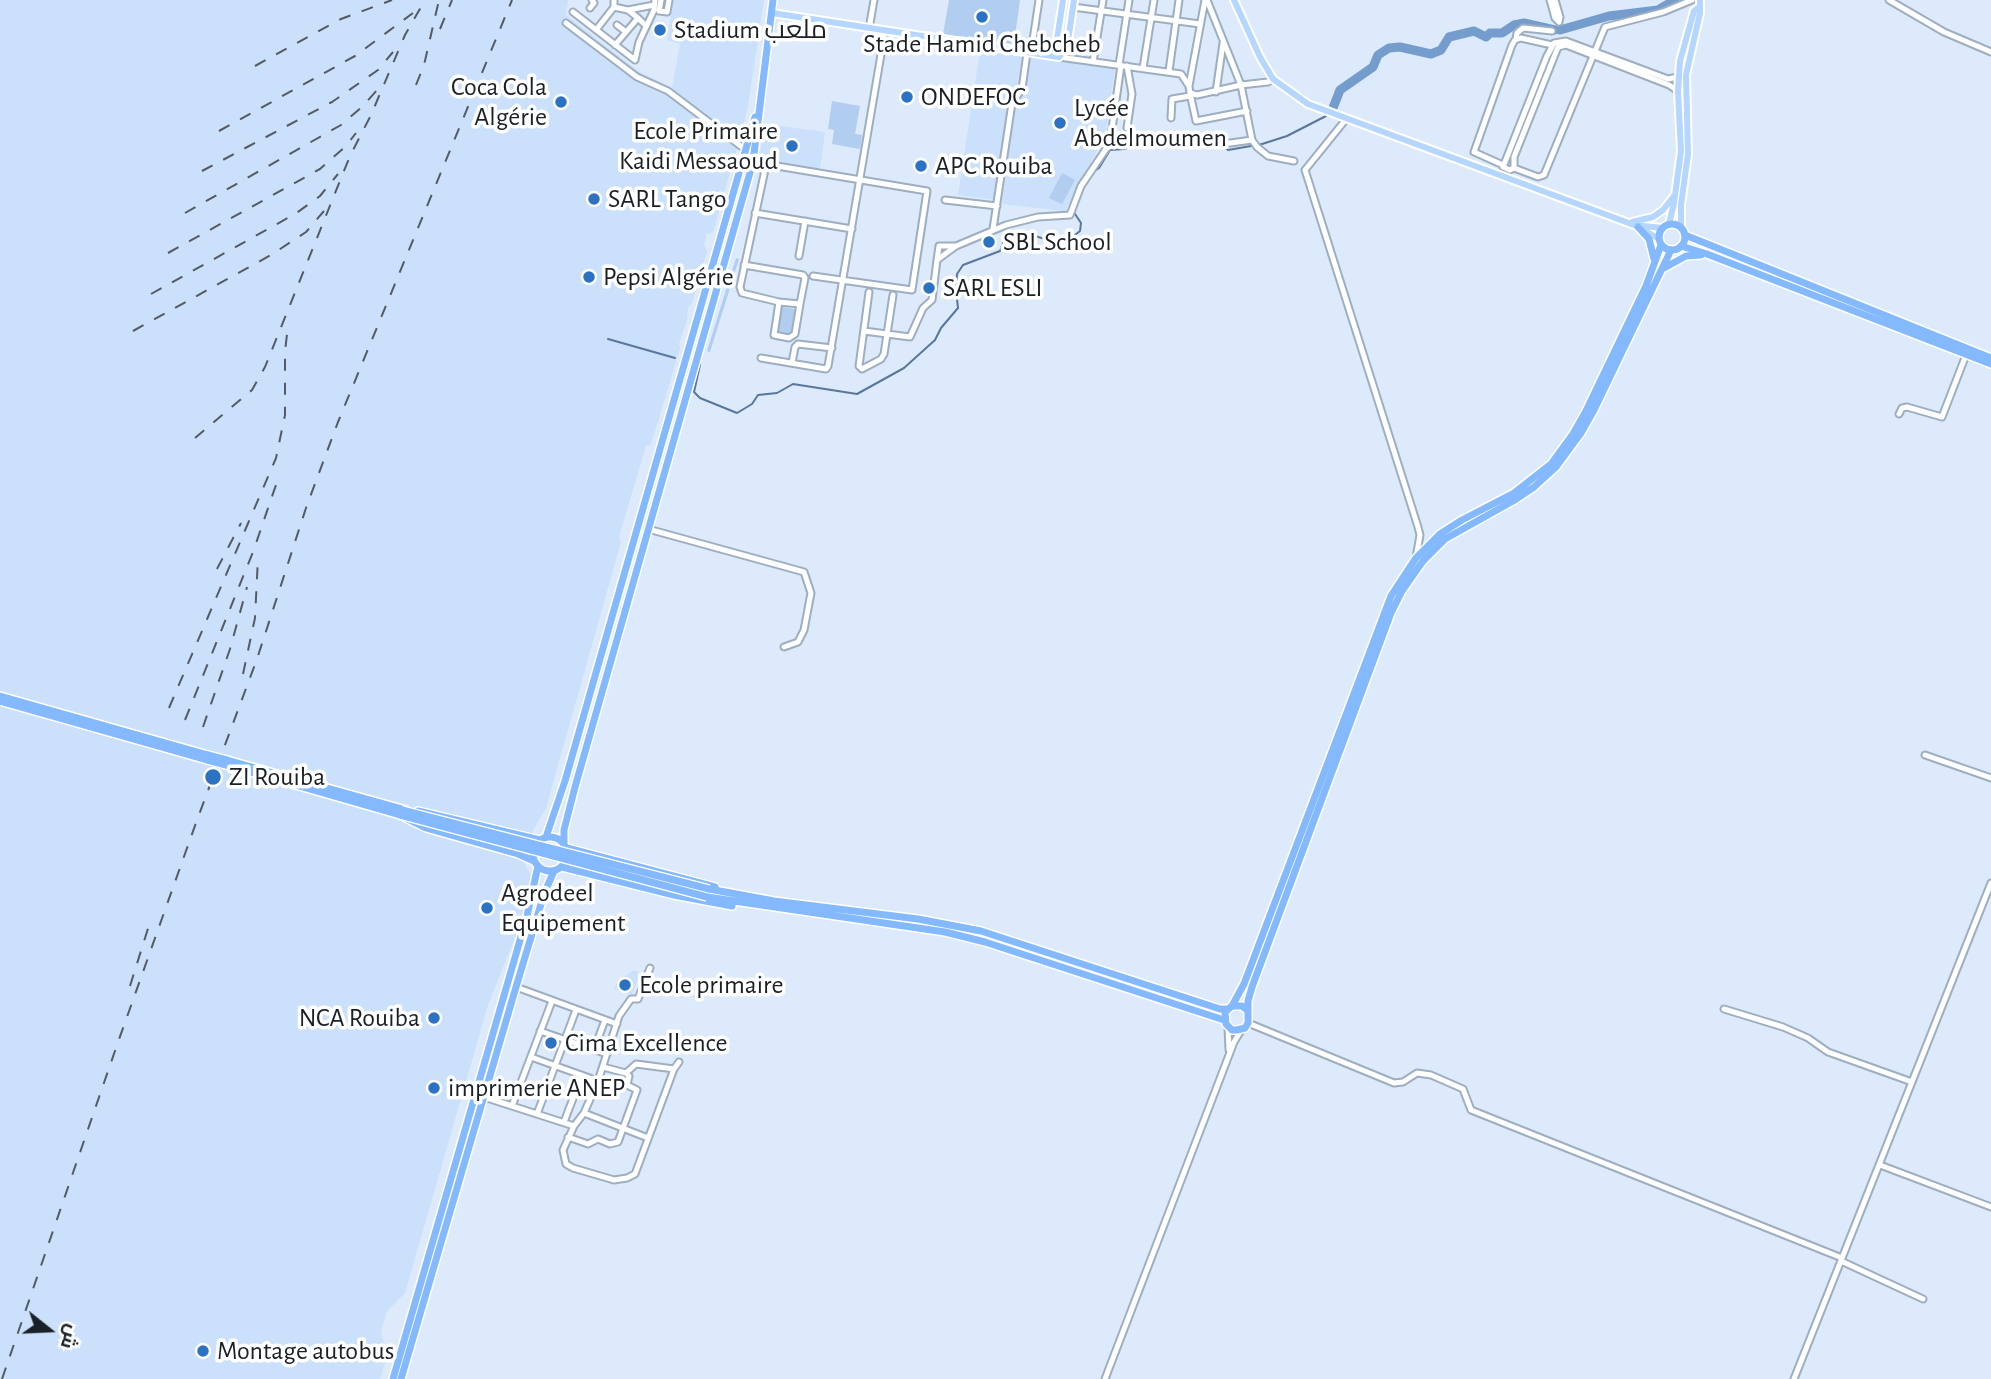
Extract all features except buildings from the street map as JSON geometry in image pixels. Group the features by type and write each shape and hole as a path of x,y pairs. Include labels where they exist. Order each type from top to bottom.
{"highway":[{"path":"393,1379 527,916 536,863 533,852 543,839 565,781 731,205 750,151 762,89 773,0"},
{"path":"401,813 426,828 518,854 545,871 554,871 562,866 567,858 564,830 572,797 741,208 753,162 750,151"},
{"path":"731,205 741,208"},
{"path":"1680,217 1686,230 1697,240"},
{"path":"1636,226 1649,239 1656,270"},
{"path":"0,696 401,813 708,893 888,922 985,942 1226,1024 1232,1030 1245,1026 1252,987 1386,626 1402,592 1423,561 1445,539 1534,487 1556,467 1581,433 1594,410 1656,270 1660,242 1666,226 1681,227 1685,235 1991,358"},
{"path":"1681,246 1685,235"},
{"path":"1660,242 1671,250"},
{"path":"1226,1024 1230,1007 1244,984 1391,596 1416,558 1449,527 1514,493 1551,464 1586,411 1656,270 1671,250 1681,246 1707,254 1991,364"},
{"path":"1656,270 1676,259 1707,254"},
{"path":"0,701 208,757"},
{"path":"401,813 430,813 543,839 556,838 565,846 756,902 894,915 981,931 1220,1009 1242,1006 1247,1010"},
{"path":"562,866 674,895 741,907 756,902"},
{"path":"401,1379 516,986 544,894 554,871"}],"main road":[{"path":"1059,57 1056,46 1063,0"},
{"path":"1234,0 1273,79 1308,104 1636,226 1660,242"},
{"path":"1636,226 1666,226 1676,191 1681,133 1678,77 1694,10 1699,3"},
{"path":"1681,227 1688,154 1686,75 1700,13 1699,3"},
{"path":"1059,57 1067,48 1074,4"},
{"path":"772,13 1059,57"},
{"path":"1618,219 1630,222 1653,217 1672,201 1676,191"}],"street":[{"path":"590,8 594,4 592,0"},
{"path":"638,8 639,0"},
{"path":"869,29 874,0"},
{"path":"993,229 1012,103 1022,89 1039,0"},
{"path":"1093,62 1103,0"},
{"path":"937,260 956,246 993,229 1038,217 1068,216 1072,212 1081,186 1110,143 1129,0"},
{"path":"1143,68 1154,0"},
{"path":"1169,71 1180,0"},
{"path":"1206,0 1189,86 1196,121 1247,111"},
{"path":"1206,0 1241,85 1252,140 1268,156 1294,161"},
{"path":"1552,31 1523,28 1517,33 1475,152 1510,170 1514,168 1538,177 1544,175 1601,31 1609,24 1663,12 1692,0"},
{"path":"1889,0 1944,32 1991,51"},
{"path":"628,10 658,1 669,1 667,12 659,11 658,1"},
{"path":"573,12 635,60 646,26 658,1"},
{"path":"596,30 614,4 628,10 646,26"},
{"path":"1074,4 1101,11 1200,24"},
{"path":"615,45 638,18"},
{"path":"566,23 636,77 668,90 750,151"},
{"path":"617,25 626,32"},
{"path":"761,359 826,369 844,280 885,31"},
{"path":"1517,39 1556,45 1566,41 1678,91"},
{"path":"1216,92 1223,41"},
{"path":"1503,165 1556,45"},
{"path":"1514,168 1514,157 1556,45"},
{"path":"1593,53 1665,78 1678,77"},
{"path":"1059,57 1169,71 1181,74 1189,86"},
{"path":"1122,65 1132,94 1127,128"},
{"path":"1171,118 1172,99 1273,79"},
{"path":"1347,118 1305,170 1418,527 1420,535 1416,558"},
{"path":"1223,144 1252,140"},
{"path":"753,162 927,191 911,290 813,276"},
{"path":"765,165 740,287 743,293 800,304"},
{"path":"945,200 997,206"},
{"path":"755,213 852,229"},
{"path":"799,256 805,221"},
{"path":"864,331 910,337 923,308 932,300 939,246 956,246"},
{"path":"744,265 803,275 793,337 776,337 774,333 779,302"},
{"path":"869,292 859,366 862,369 883,357 893,295"},
{"path":"792,363 795,347 799,344 832,348"},
{"path":"1899,414 1902,408 1907,407 1942,417 1966,355"},
{"path":"648,529 804,572 811,593 804,630 798,642 784,647"},
{"path":"1925,755 1991,778"},
{"path":"1794,1379 1991,884"},
{"path":"1984,901 1991,904"},
{"path":"650,968 639,999 629,1001 620,1016 598,1082 584,1113 568,1137 563,1150 566,1164 614,1180 635,1174 679,1062"},
{"path":"516,986 617,1024"},
{"path":"512,1106 552,1001"},
{"path":"1724,1009 1783,1027 1808,1038 1828,1052 1912,1082"},
{"path":"537,1114 576,1010"},
{"path":"594,1050 605,1020"},
{"path":"1226,1024 1229,1056"},
{"path":"1105,1379 1229,1056 1245,1026 1394,1083 1403,1082 1421,1073 1439,1078 1463,1089 1471,1110 1841,1260 1923,1300"},
{"path":"540,1031 607,1054"},
{"path":"531,1057 598,1082"},
{"path":"626,1073 636,1064 674,1069"},
{"path":"568,1137 588,1144 597,1139 615,1144 624,1128 637,1090 627,1085 629,1076 626,1073 603,1067"},
{"path":"564,1122 582,1075"},
{"path":"484,1097 574,1126"},
{"path":"584,1113 648,1138"},
{"path":"1880,1164 1991,1207"}],"shaded area":[{"path":"0,0 568,0 566,15 638,71 672,88 680,44 667,40 673,0 764,0 748,106 739,142 713,232 707,234 704,244 707,251 692,303 688,307 680,348 651,444 646,446 619,537 621,542 546,808 531,834 521,834 515,854 532,877 524,915 488,1005 405,1293 387,1311 381,1331 387,1356 380,1379 0,1379"},
{"name":"Stade Hamid Chebcheb","path":"949,0 1020,0 1014,44 943,34"},
{"path":"980,51 1022,57 1017,88 1009,105 995,200 958,195"},
{"name":"Lycée Abdelmoumen","path":"1031,57 1115,68 1105,136 1065,211 1002,204 1015,109 1025,92"},
{"path":"832,101 860,106 855,134 862,135 860,149 832,144 834,130 828,129"},
{"name":"Ecole Primaire Kaidi Messaoud","path":"764,124 825,132 820,169 759,160"},
{"path":"1062,173 1075,180 1062,204 1049,198"},
{"path":"736,258 739,259 710,352 707,351"},
{"path":"782,307 795,309 791,335 778,333"},
{"name":"Ecole primaire","path":"634,970 640,973 632,995 614,989 617,982"}],"waterway":[{"path":"1560,30 1609,16 1658,10 1675,0"},
{"path":"1333,108 1340,90 1373,67 1378,55 1389,48 1400,47 1431,54 1441,50 1449,37 1474,31 1486,37 1490,33 1502,33 1514,25 1524,23 1555,30"},
{"path":"1259,145 1287,136 1326,116"},
{"path":"1092,173 1099,168 1110,150 1124,149 1154,136 1181,134 1216,137 1218,143 1228,150 1251,146"},
{"path":"700,365 694,392 700,398 737,413 752,404 758,395 777,393 793,384 857,394 904,368 935,340 941,328 958,308 957,274 963,265 1000,251 1007,233 1028,234 1055,242 1066,242 1080,231 1081,223 1073,211"},
{"path":"608,339 675,358"}],"railway":[{"path":"255,66 341,19 392,0"},
{"path":"195,438 252,390 265,367 350,156 371,115 405,35 425,0"},
{"path":"416,85 424,65 439,0"},
{"path":"440,29 452,0"},
{"path":"2,1379 117,1045 257,659 306,508 338,422 512,0"},
{"path":"219,131 355,56 413,13"},
{"path":"202,171 332,102 378,70 393,52"},
{"path":"185,213 341,125 378,89"},
{"path":"168,253 320,169 346,146 356,133"},
{"path":"151,294 295,214 320,196 338,174"},
{"path":"133,331 271,255 306,232 324,211"},
{"path":"169,708 276,458 285,415 288,325"},
{"path":"185,720 253,552 278,479"},
{"path":"217,569 241,523"},
{"path":"243,674 255,618 258,558"},
{"path":"203,727 230,649 247,587"},
{"path":"130,986 150,922"}],"place":[{"name":"Stade Hamid Chebcheb","path":"982,17"},
{"name":"Stadium ملعب","path":"660,30"},
{"name":"ONDEFOC","path":"907,97"},
{"name":"Coca Cola Algérie","path":"561,102"},
{"name":"Lycée Abdelmoumen","path":"1060,123"},
{"name":"Ecole Primaire Kaidi Messaoud","path":"792,146"},
{"name":"APC Rouiba","path":"921,166"},
{"name":"SARL Tango","path":"594,199"},
{"name":"SBL School","path":"989,242"},
{"name":"Pepsi Algérie","path":"589,277"},
{"name":"SARL ESLI","path":"929,288"},
{"name":"ZI Rouiba","path":"213,777"},
{"name":"Agrodeel Equipement","path":"487,908"},
{"name":"Ecole primaire","path":"625,985"},
{"name":"NCA Rouiba","path":"434,1018"},
{"name":"Cima Excellence","path":"551,1043"},
{"name":"imprimerie ANEP","path":"434,1088"},
{"name":"Montage autobus","path":"203,1351"}]}
